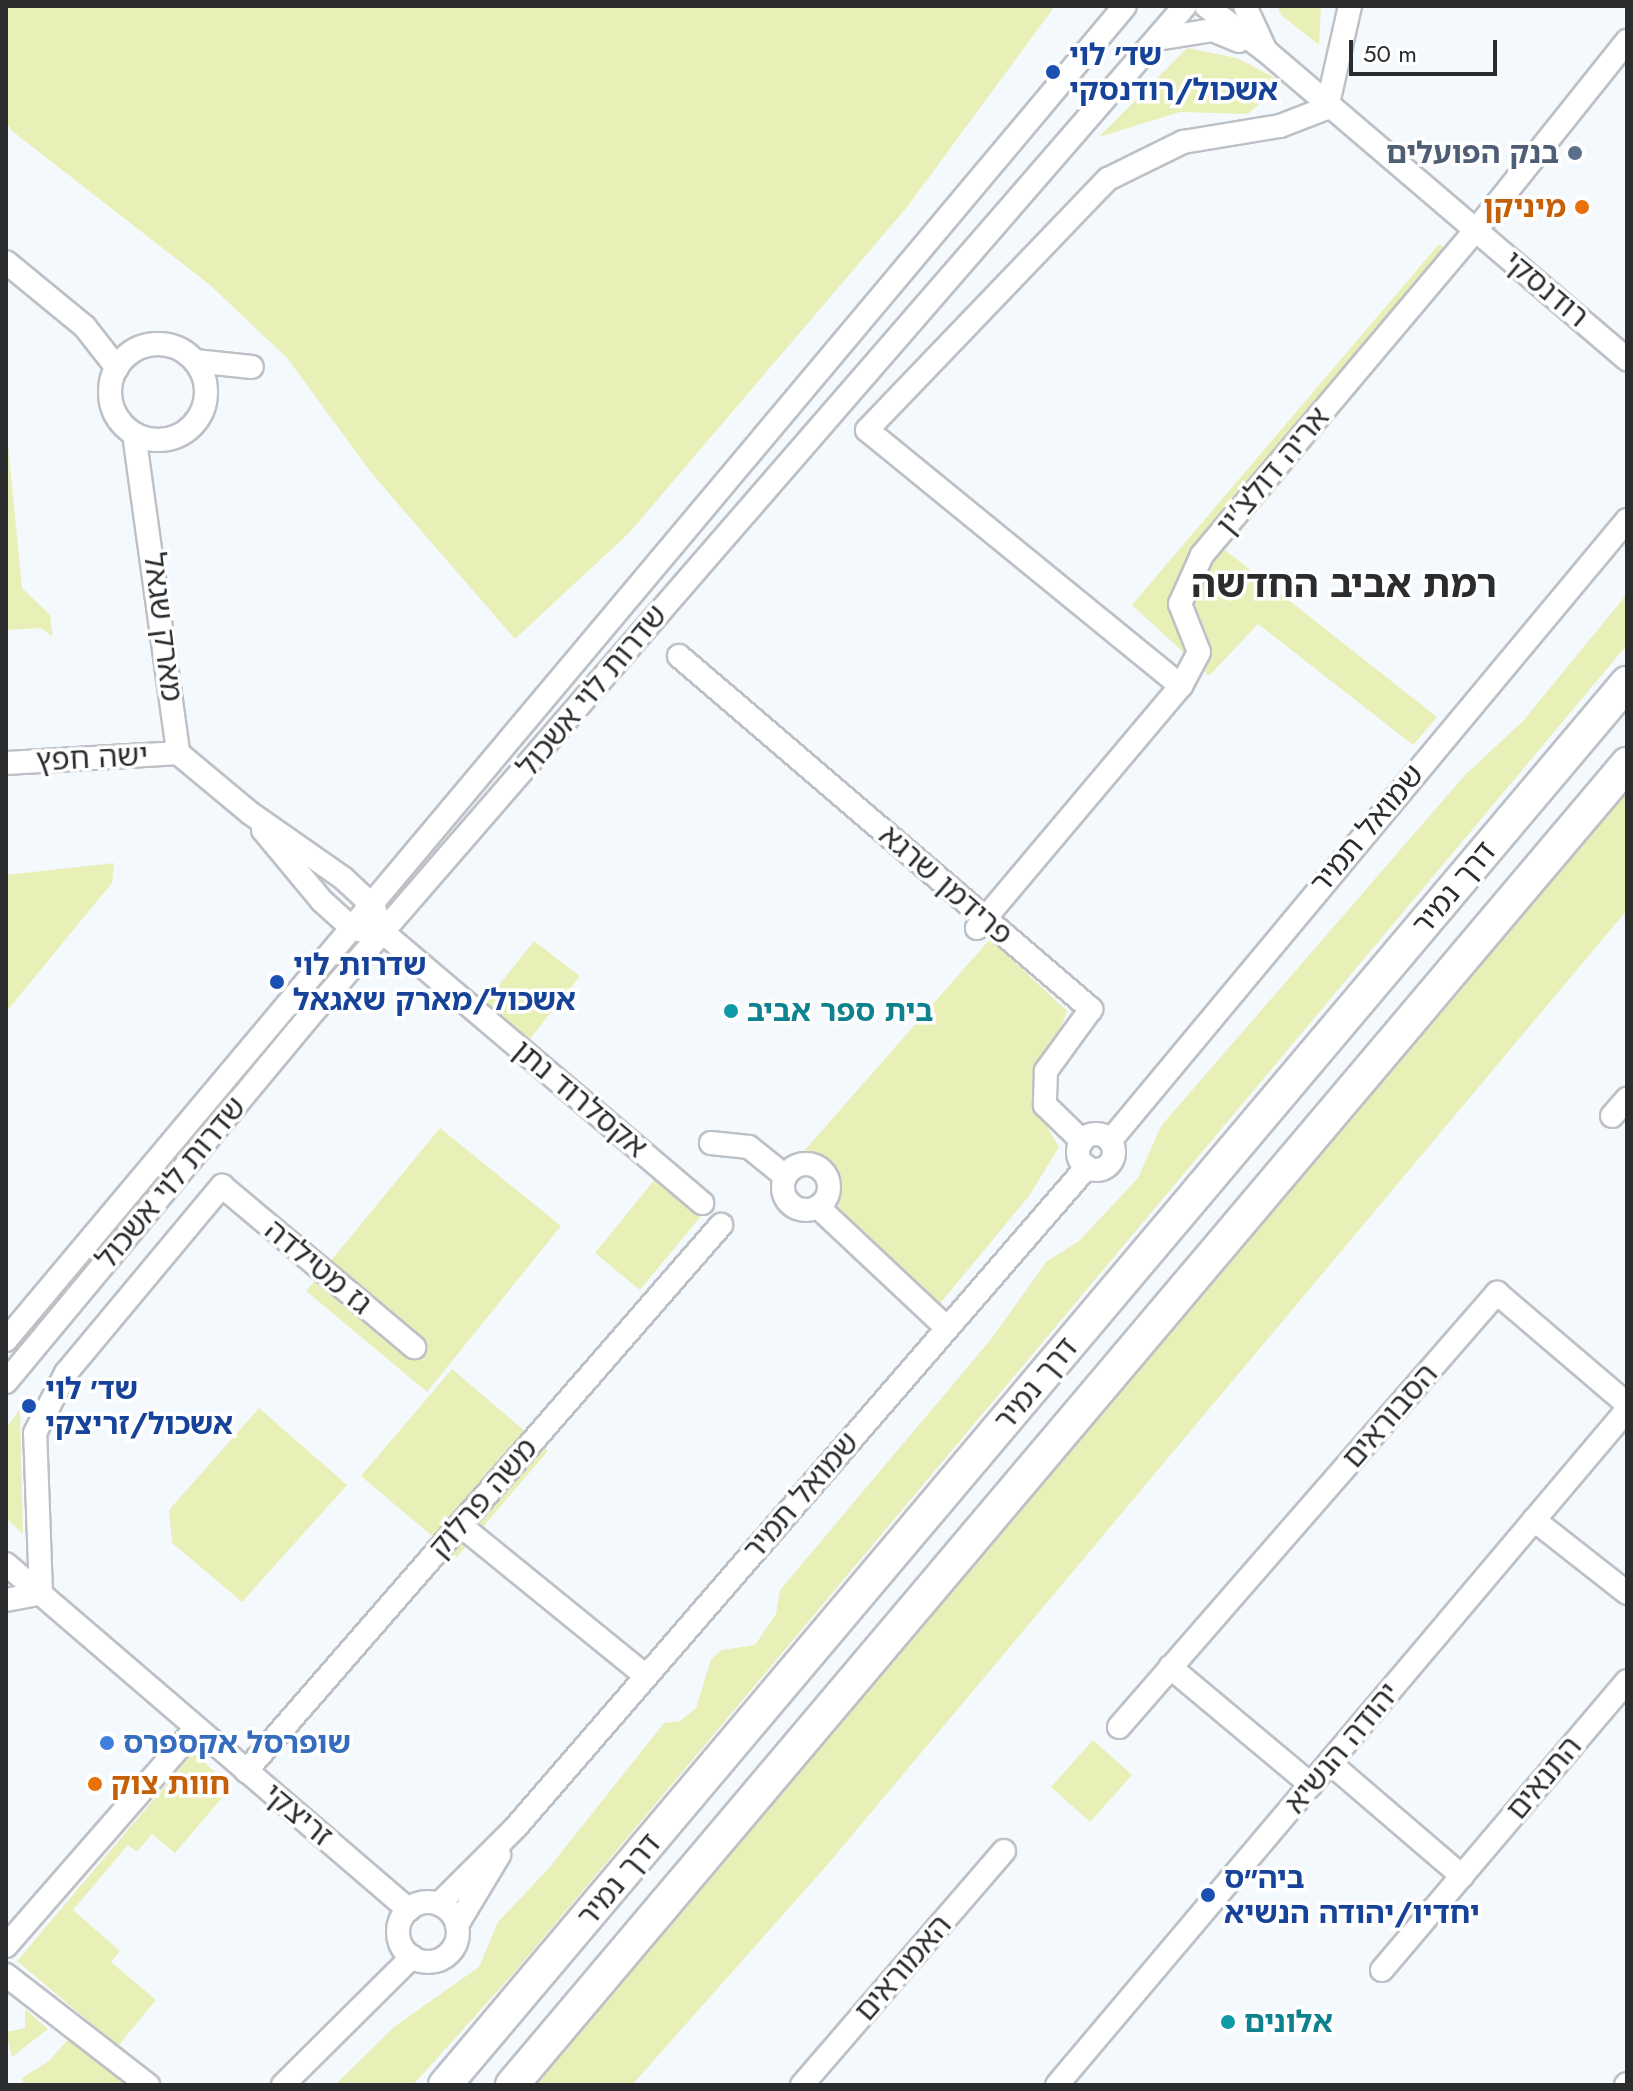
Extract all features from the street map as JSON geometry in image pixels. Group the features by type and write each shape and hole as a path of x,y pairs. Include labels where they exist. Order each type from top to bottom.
{"highway":[{"name":"דרך נמיר","path":"445,2085 1627,683"},
{"name":"דרך נמיר","path":"512,2085 1627,764"}],"street":[{"name":"שדרות לוי אשכול","path":"6,1340 1125,6"},
{"name":"שדרות לוי אשכול","path":"6,1382 308,1018 385,934 1185,6"},
{"name":"רודנסקי","path":"1206,6 1266,51 1327,108 1627,359"},
{"path":"1245,6 1266,51"},
{"path":"1181,686 867,430 1108,179 1183,142 1280,126 1327,108 1350,6"},
{"path":"1157,39 1213,30 1266,51"},
{"name":"אריה דולצ'ין","path":"981,923 1181,686 1199,652 1180,604 1202,555 1476,230 1627,41"},
{"path":"6,262 85,327 117,368"},
{"path":"85,327 137,349 168,345 207,370 252,367"},
{"path":"137,349 117,368 111,389 114,410 134,434 165,440 186,432 201,414 207,370"},
{"name":"מארק שגאל","path":"134,434 147,502 178,753"},
{"path":"147,502 165,440"},
{"name":"שמואל תמיר","path":"1110,1141 1627,520"},
{"name":"פרידמן שרגא","path":"679,656 981,923 1091,1009 1046,1071 1045,1105 1082,1141"},
{"path":"178,753 250,813 373,906 385,934"},
{"name":"ישה חפץ","path":"6,763 178,753"},
{"path":"250,813 297,873 353,929 385,934"},
{"name":"אקסלרוד נתן","path":"385,934 702,1203"},
{"path":"1096,1134 1110,1141 1110,1163 1100,1169 1087,1167 1078,1152 1082,1141 1096,1134"},
{"path":"711,1143 749,1147 785,1176"},
{"path":"804,1164 825,1173 828,1196 818,1207 803,1210 790,1204 783,1191 785,1176 804,1164"},
{"name":"שמואל תמיר","path":"439,1904 516,1827 1087,1167"},
{"name":"שדרות לוי אשכול","path":"41,1593 35,1433 66,1373 222,1186"},
{"name":"גז מטילדה","path":"222,1186 414,1347"},
{"path":"818,1207 946,1327"},
{"name":"משה פרלוק","path":"246,1771 721,1225"},
{"name":"הסבוראים","path":"1119,1727 1497,1293 1627,1407"},
{"name":"יהודה הנשיא","path":"1057,2085 1627,1407"},
{"path":"1534,1520 1627,1593"},
{"path":"460,1525 646,1676"},
{"name":"זריצקי","path":"6,1564 409,1910"},
{"path":"6,1600 41,1593"},
{"path":"1170,1667 1311,1785"},
{"name":"התנאים","path":"1382,1970 1627,1681"},
{"path":"6,1949 195,1729"},
{"path":"1330,1763 1462,1876"},
{"name":"שמואל תמיר","path":"457,1925 516,1827"},
{"name":"האמוראים","path":"802,2085 1004,1851"},
{"path":"423,1903 439,1904 457,1925 450,1953 432,1962 412,1957 399,1934 409,1910 423,1903"},
{"path":"283,2085 412,1957"},
{"path":"6,1975 148,2085"}],"green space":[{"path":"6,6 1055,6 907,207 629,533 515,639 373,475 287,358 210,285 12,131 6,122"},
{"path":"1277,6 1321,6 1319,45 1281,15"},
{"path":"1187,48 1237,58 1283,82 1248,114 1180,112 1099,137"},
{"path":"1439,244 1464,264 1225,550 1437,717 1413,745 1258,624 1209,676 1132,605"},
{"path":"6,423 22,588 50,615 53,637 41,628 6,630"},
{"path":"1627,594 1627,645 513,1974 413,2085 335,2085 394,2027 479,1967 498,1922 548,1869 664,1723 680,1721 696,1708 711,1659 722,1650 755,1645 776,1614 780,1590 992,1338 1047,1261 1079,1241 1138,1178 1161,1126 1465,775 1523,721"},
{"path":"1627,782 1627,910 828,1864 632,2085 531,2085"},
{"path":"114,863 112,883 6,1012 6,875"},
{"path":"990,939 1067,1011 1056,1041 1033,1070 1036,1108 1059,1147 1029,1196 938,1306 838,1218 840,1186 827,1157 804,1151"},
{"path":"534,941 580,976 526,1044 482,1006"},
{"path":"440,1128 561,1226 427,1392 306,1291"},
{"path":"655,1179 701,1216 640,1290 595,1253"},
{"path":"452,1369 548,1451 457,1557 361,1476"},
{"path":"259,1408 347,1485 242,1602 172,1543 169,1510"},
{"path":"20,1409 23,1534 6,1518 6,1428"},
{"path":"1093,1740 1132,1775 1090,1822 1051,1787"},
{"path":"193,1753 232,1786 175,1853 152,1834 137,1852 128,1845 73,1910 120,1951 111,1962 156,2000 118,2046 17,1961"},
{"path":"25,2009 48,2029 12,2057 6,2032 25,2028"},
{"path":"72,2035 125,2085 24,2085 22,2078 49,2061"}],"place":[{"name":"שד׳ לוי אשכול/רודנסקי","path":"1053,72"},
{"name":"בנק הפועלים","path":"1575,153"},
{"name":"מיניקן","path":"1582,207"},
{"name":"שדרות לוי אשכול/מארק שאגאל","path":"277,982"},
{"name":"בית ספר אביב","path":"731,1011"},
{"name":"שד׳ לוי אשכול/זריצקי","path":"29,1406"},
{"name":"שופרסל אקספרס","path":"107,1743"},
{"name":"חוות צוק","path":"95,1784"},
{"name":"ביה״ס יחדיו/יהודה הנשיא","path":"1208,1895"},
{"name":"אלונים","path":"1228,2022"}],"district":[{"name":"רמת אביב החדשה","path":"1344,584"}]}
